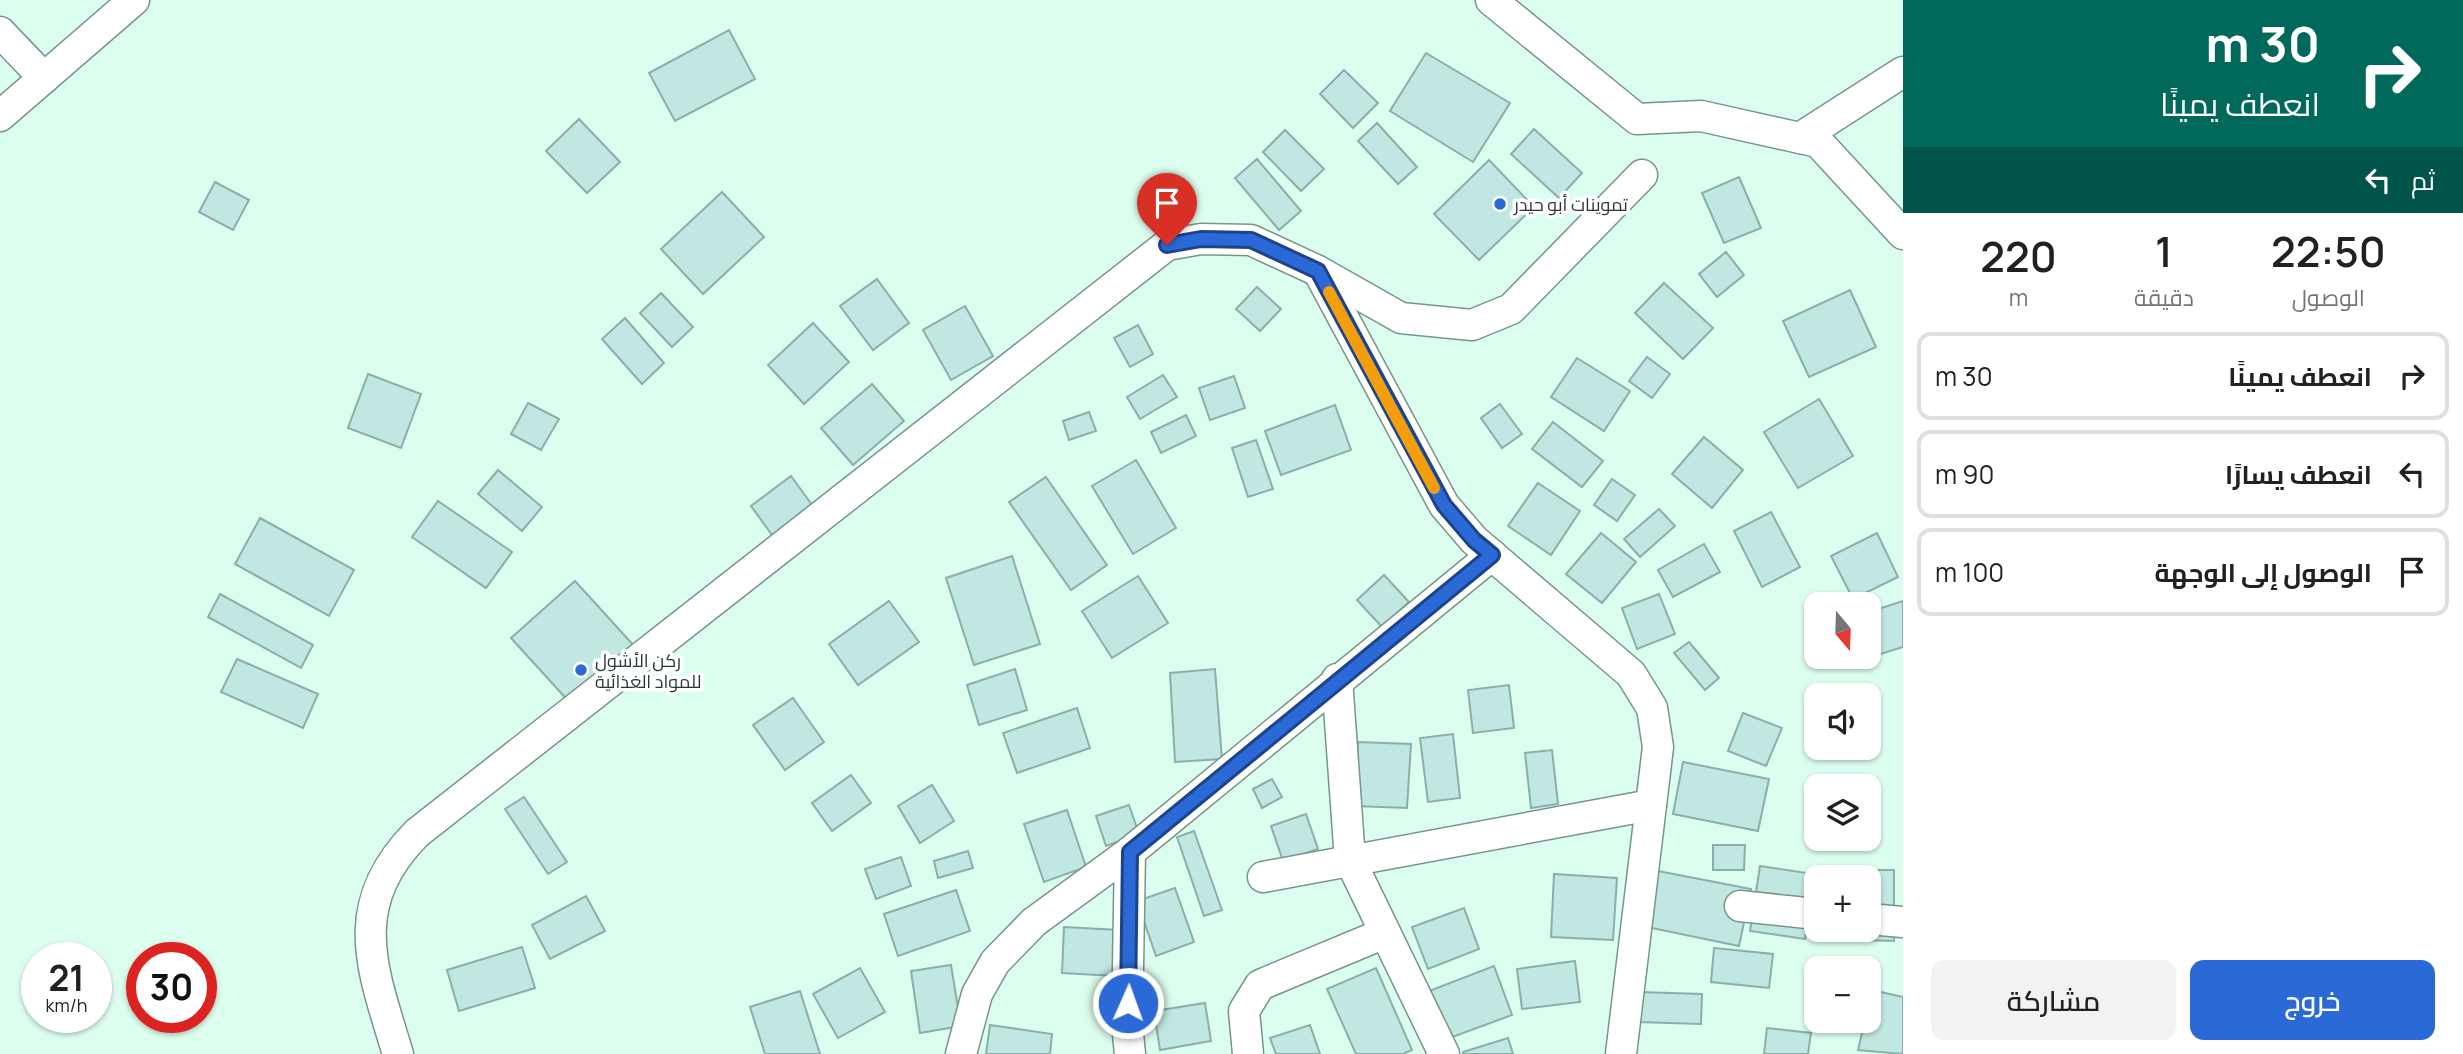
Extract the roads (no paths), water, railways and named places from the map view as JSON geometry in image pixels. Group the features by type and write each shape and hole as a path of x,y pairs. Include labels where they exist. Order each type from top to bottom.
{"street":[{"path":"0,116 134,0"},
{"path":"1491,0 1637,119 1701,117 1818,142 1903,234"},
{"path":"0,32 44,78"},
{"path":"1800,138 1903,72"},
{"path":"398,1054 372,967 370,918 375,894 386,871 417,833 1167,245 1201,239 1251,240 1318,271 1401,318 1472,326 1511,309 1642,175"},
{"path":"1318,271 1438,495 1458,523 1617,660 1643,690 1657,727 1658,747 1621,1054"},
{"path":"961,1054 977,994 995,962 1034,922 1130,852 1337,679 1492,555"},
{"path":"1337,679 1350,860 1444,1054"},
{"path":"1263,877 1651,804"},
{"path":"1130,852 1127,1024 1130,1054"},
{"path":"1740,906 1804,913"},
{"path":"1881,920 1903,922"},
{"path":"1248,1054 1244,1012 1260,985 1385,933"}],"place":[{"name":"تموينات أبو حيدر","path":"1500,204"},
{"name":"ركن الأشول للمواد الغذائية","path":"581,670"}]}
